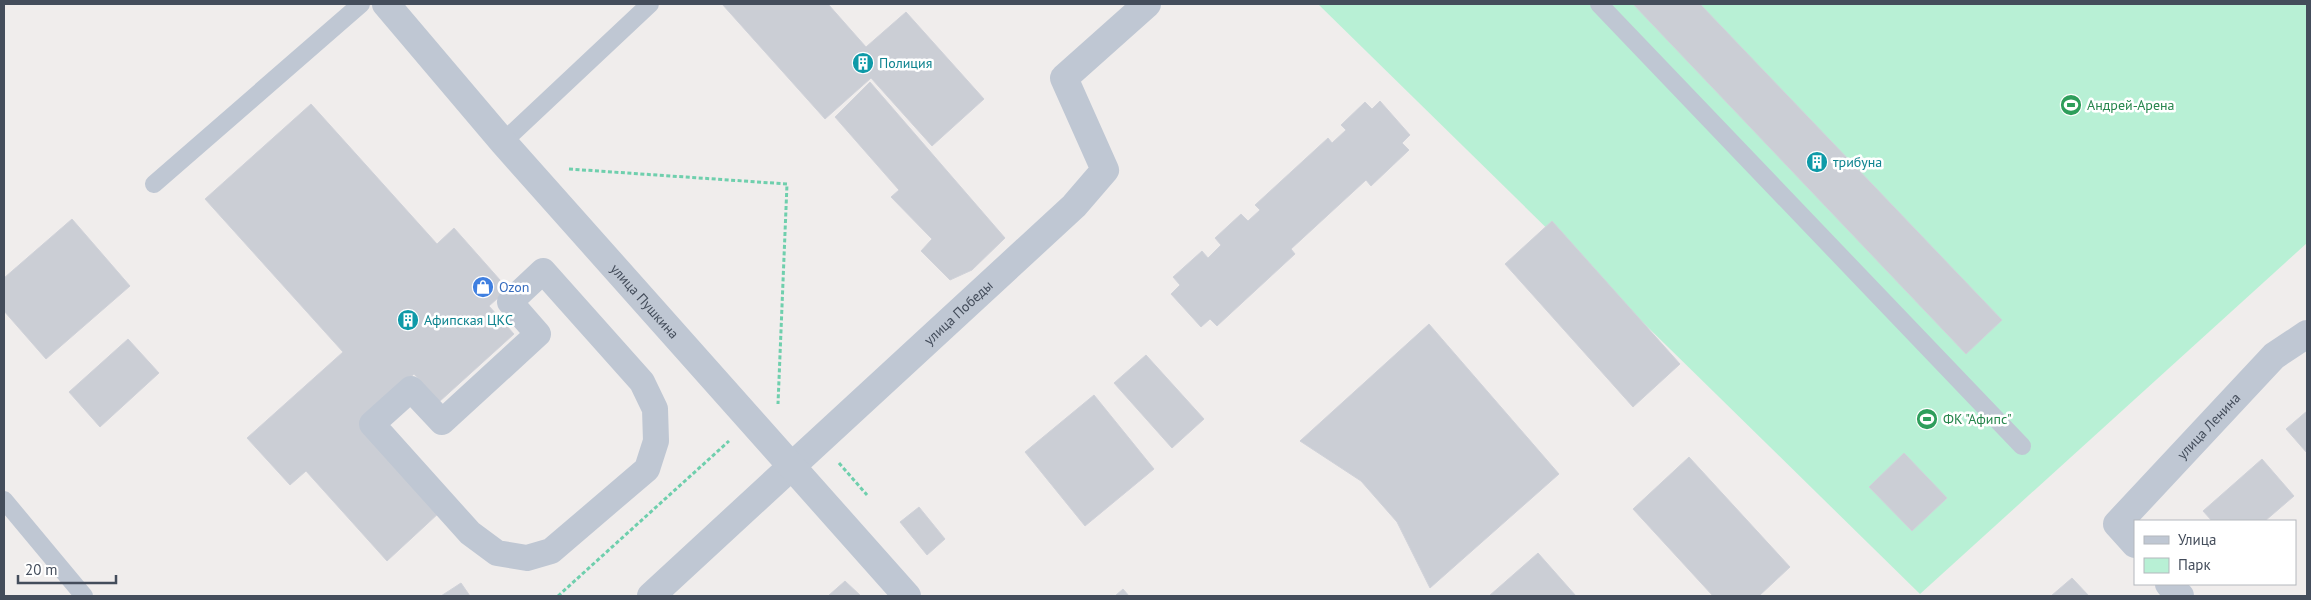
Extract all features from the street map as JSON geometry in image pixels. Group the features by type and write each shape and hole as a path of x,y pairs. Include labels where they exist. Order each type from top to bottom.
{"street":[{"name":"улица Пушкина","path":"386,4 502,142 907,596"},
{"name":"улица Победы","path":"651,596 1074,206 1105,170 1064,78 1148,4"},
{"path":"543,270 642,382 655,408 656,441 647,469 551,552 527,558 497,553 470,533 372,424 411,389 442,422 538,334 510,302 543,270"},
{"name":"улица Ленина","path":"2134,543 2117,524 2274,356 2307,334"},
{"path":"2170,585 2180,596"}],"lane":[{"path":"154,184 361,4"},
{"path":"502,142 650,4"},
{"path":"1599,4 2022,446"},
{"path":"4,500 84,596"}],"path":[{"path":"568,169 787,184 778,409"},
{"path":"558,596 751,421"}],"green space":[{"name":"ФК \"Афипс\"","path":"1318,4 2307,4 2307,243 1920,594"}],"building":[{"name":"Полиция","path":"722,4 828,4 866,47 906,12 984,99 932,146 871,78 825,119"},
{"name":"трибуна","path":"1633,4 1700,4 2002,320 1966,354"},
{"path":"870,82 1005,238 972,270 950,280 921,251 932,239 891,197 899,190 835,117"},
{"path":"1380,101 1410,135 1402,143 1409,150 1371,186 1366,180 1291,249 1295,254 1217,326 1210,319 1201,327 1171,294 1180,285 1173,277 1202,251 1208,258 1221,245 1215,238 1241,214 1248,221 1260,210 1255,205 1328,138 1332,143 1346,130 1341,125 1365,102 1372,109"},
{"name":"Афипская ЦКС","path":"311,104 437,244 454,228 508,289 489,306 514,334 439,402 414,374 360,422 440,512 387,561 306,471 290,485 247,438 343,352 205,199"},
{"path":"72,219 130,286 46,359 4,311 4,278"},
{"path":"1552,221 1680,364 1633,407 1505,264"},
{"path":"1429,324 1559,474 1430,588 1397,522 1361,481 1300,441"},
{"path":"128,339 159,373 100,427 69,392"},
{"path":"1146,355 1204,419 1172,448 1114,383"},
{"path":"1094,395 1154,469 1085,526 1025,452"},
{"path":"2307,411 2307,453 2286,429"},
{"path":"1904,453 1947,498 1912,531 1869,487"},
{"path":"1689,457 1790,567 1759,596 1713,596 1633,509"},
{"path":"2262,459 2294,496 2266,520 2211,520 2203,511"},
{"path":"919,507 945,539 927,555 900,522"},
{"path":"1538,553 1576,596 1489,596"},
{"path":"2072,578 2089,596 2051,596"},
{"path":"845,581 861,596 828,596"},
{"path":"461,583 470,596 441,596"},
{"path":"1123,589 1129,596 1115,596"}],"place":[{"name":"Полиция","path":"863,63"},
{"name":"Андрей-Арена","path":"2071,105"},
{"name":"трибуна","path":"1817,162"},
{"name":"Ozon","path":"483,287"},
{"name":"Афипская ЦКС","path":"408,320"},
{"name":"ФК \"Афипс\"","path":"1927,419"}]}
